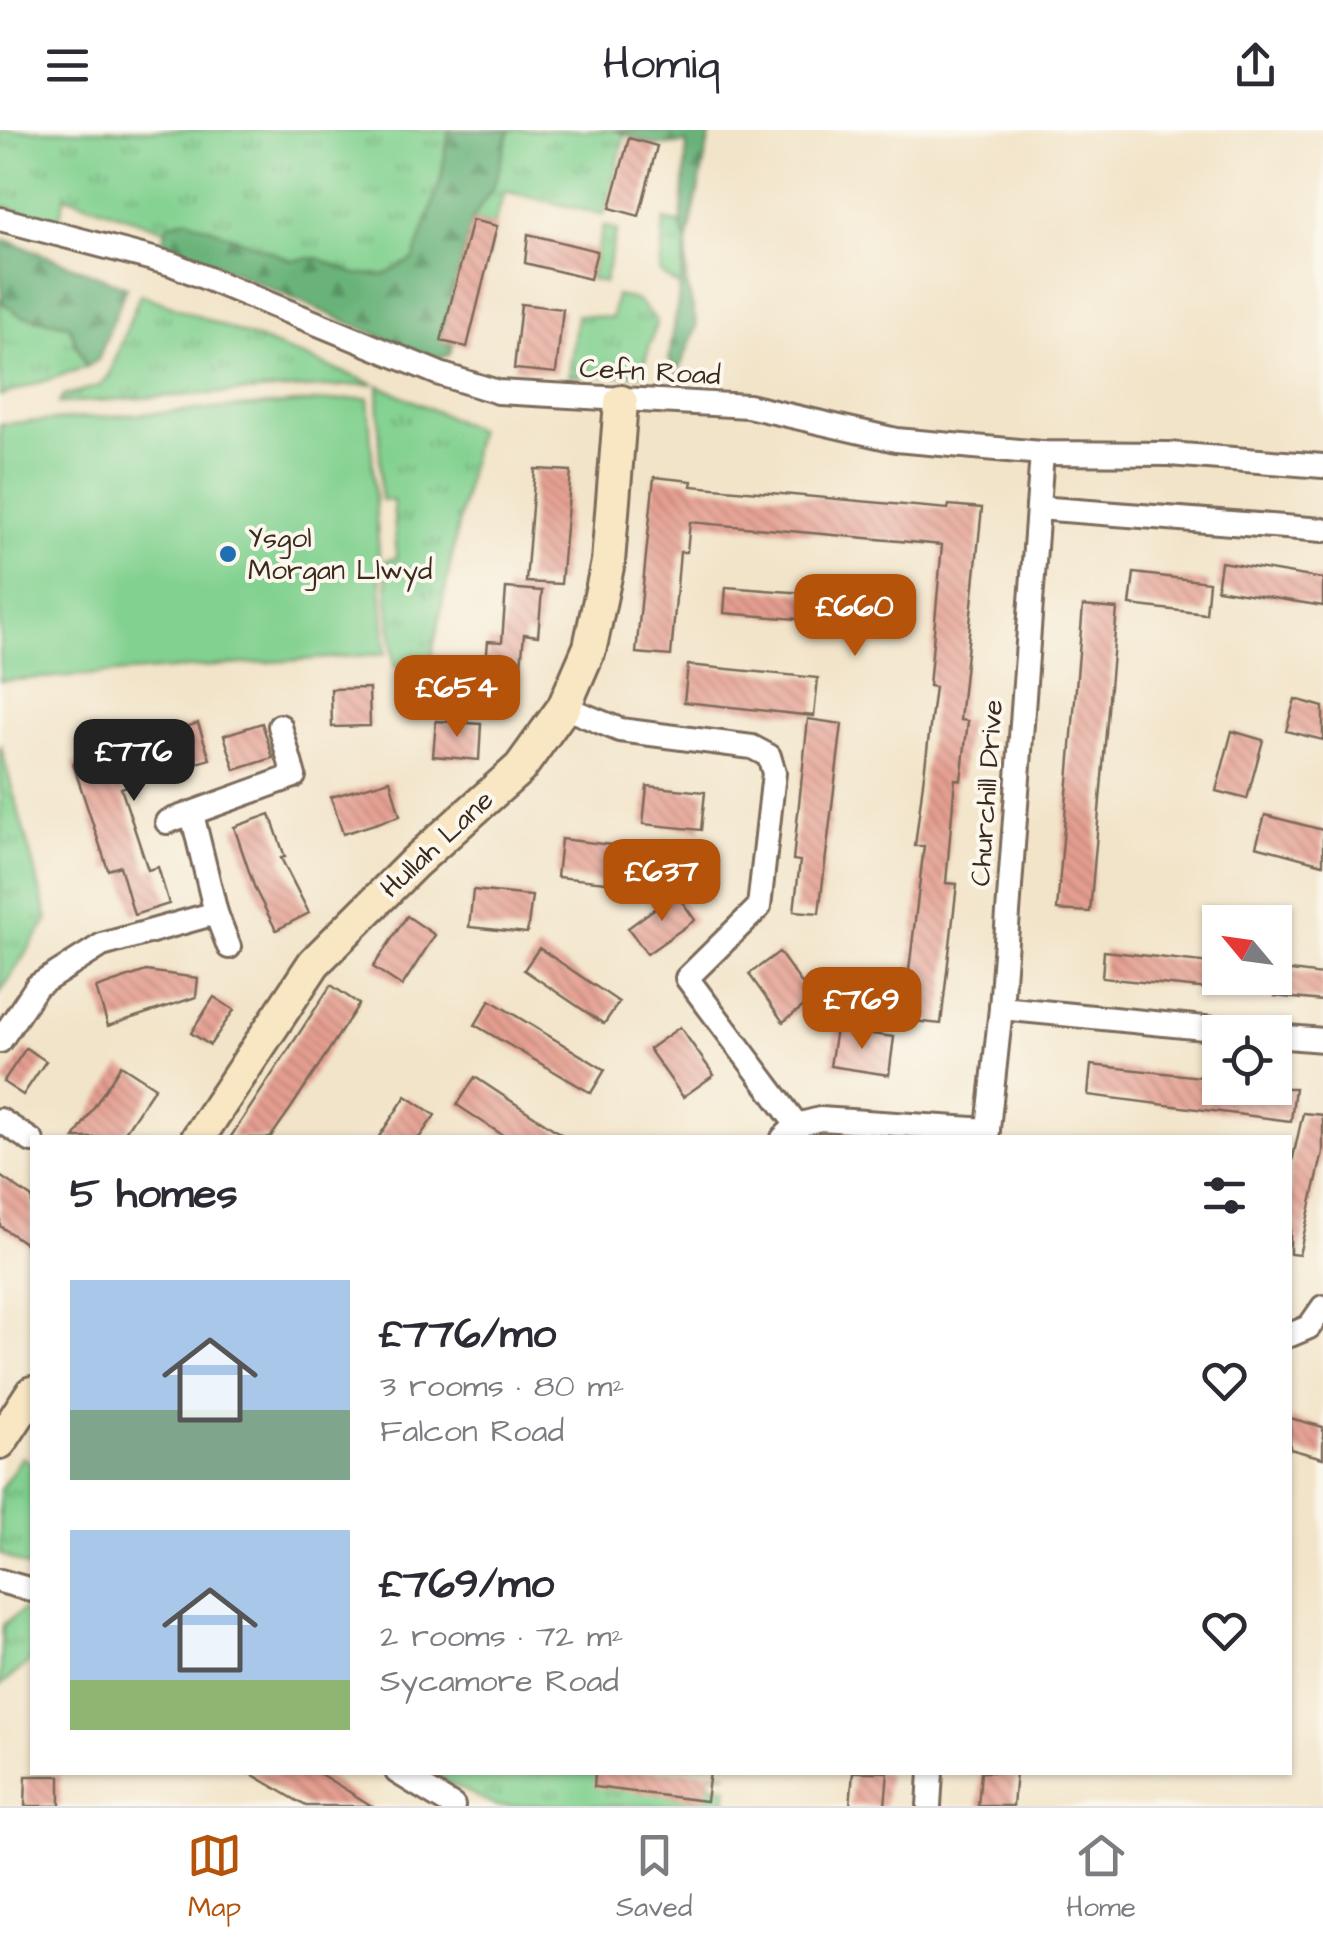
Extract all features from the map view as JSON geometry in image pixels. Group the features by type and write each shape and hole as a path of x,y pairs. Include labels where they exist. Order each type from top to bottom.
{"street":[{"name":"Cefn Road","path":"0,220 172,264 440,374 498,392 621,402 748,406 896,440 1042,453 1169,454 1323,466"},
{"name":"Hullah Lane","path":"200,1135 314,963 414,862 520,768 564,707 590,647 608,562 621,402"},
{"name":"Churchill Drive","path":"987,1134 1001,1008 1042,453"},
{"path":"1038,508 1323,530"},
{"path":"564,707 620,730 752,747 769,756 774,772 759,907 686,978 790,1131 853,1118 987,1134"},
{"path":"167,822 294,776 280,726"},
{"path":"192,814 228,947"},
{"path":"0,1041 38,986 102,945 216,913"},
{"path":"1001,1008 1202,1028"},
{"path":"1292,1037 1323,1040"},
{"path":"0,1120 30,1140"},
{"path":"1292,1333 1309,1326 1323,1307"},
{"path":"0,1442 30,1396"},
{"path":"0,1580 30,1589"},
{"path":"402,1775 453,1806"},
{"path":"929,1806 931,1775"}],"green space":[{"path":"0,130 485,130 415,335 171,232 65,196 59,220 0,206"},
{"path":"449,130 510,130 494,185 472,220 441,340 453,344 449,355 438,358 402,346 162,241 169,223 187,219 292,260 318,258 355,274 384,275 414,259 441,179"},
{"path":"497,130 626,130 604,215 505,191 494,225 472,220"},
{"path":"614,130 711,130 687,243 681,226 687,143 657,146"},
{"path":"664,220 682,224 687,243 680,287 660,273"},
{"path":"603,226 617,230 604,283 590,279"},
{"path":"0,241 126,287 98,360 86,367 69,325 20,315 2,302"},
{"path":"687,243 686,280 697,326 677,374 669,359"},
{"path":"140,294 374,384 59,403 63,396 99,386 109,376"},
{"path":"616,295 638,301 657,321 641,374 569,376 577,315 612,318"},
{"path":"0,299 20,315 69,325 86,367 0,396"},
{"path":"378,385 477,430 430,665 394,666 385,560 397,558 393,501 381,500"},
{"path":"368,398 386,654 0,681 0,424"},
{"path":"0,744 48,919 0,993"},
{"path":"22,1457 30,1463 30,1568 0,1554 0,1490"},
{"path":"26,1608 30,1609 30,1662 0,1686 3,1625"},
{"path":"432,1775 710,1775 708,1785 727,1787 725,1806 497,1806"}],"building":[{"path":"629,138 657,146 639,216 610,208"},
{"path":"472,220 497,226 467,347 441,341"},
{"path":"528,234 597,251 590,279 525,263"},
{"path":"521,304 563,309 556,373 514,369"},
{"path":"535,469 571,471 561,584 526,582"},
{"path":"654,477 692,481 691,486 948,509 949,505 982,508 960,720 968,721 961,780 955,779 946,883 957,884 941,1024 903,1020 924,846 915,846 935,687 929,686 942,545 690,522 687,552 680,552 671,656 636,653"},
{"path":"1221,562 1323,579 1323,606 1217,589"},
{"path":"1134,573 1209,582 1206,614 1130,605"},
{"path":"726,587 872,598 870,625 724,613"},
{"path":"506,588 542,591 538,636 524,634 519,688 484,685 488,641 502,642"},
{"path":"1083,606 1117,609 1090,912 1057,910"},
{"path":"688,665 818,678 814,716 684,702"},
{"path":"369,688 370,726 332,727 331,689"},
{"path":"1295,699 1323,707 1323,740 1286,731"},
{"path":"808,719 842,724 819,913 794,911 800,861 793,860"},
{"path":"436,721 481,724 479,760 433,756"},
{"path":"198,723 210,759 121,788 148,870 158,867 169,904 134,915 120,866 108,870 73,764"},
{"path":"262,723 273,758 235,770 224,735"},
{"path":"1232,731 1263,740 1247,799 1216,791"},
{"path":"390,780 400,816 343,834 331,797"},
{"path":"647,786 705,792 701,830 643,824"},
{"path":"270,814 285,857 281,858 309,913 276,930 255,889 234,827"},
{"path":"1265,815 1323,830 1323,864 1256,846"},
{"path":"561,839 620,846 615,883 557,877"},
{"path":"473,890 532,896 527,933 469,927"},
{"path":"676,893 695,920 647,954 628,928"},
{"path":"407,916 435,935 402,986 373,967"},
{"path":"539,948 619,1002 604,1024 524,970"},
{"path":"1104,951 1202,962 1202,988 1102,978"},
{"path":"779,952 813,999 783,1022 749,974"},
{"path":"146,971 198,978 196,997 108,1026 96,988"},
{"path":"1292,971 1323,975 1323,1001 1275,996 1292,995"},
{"path":"331,985 359,1004 272,1135 232,1135"},
{"path":"214,997 234,1010 210,1045 191,1033"},
{"path":"490,1000 605,1070 591,1093 475,1025"},
{"path":"680,1027 714,1075 683,1097 649,1049"},
{"path":"836,1029 894,1037 889,1075 830,1066"},
{"path":"26,1048 46,1061 23,1095 3,1082"},
{"path":"121,1065 155,1087 123,1135 76,1135"},
{"path":"1091,1065 1202,1077 1202,1105 1292,1105 1295,1088 1291,1121 1088,1095"},
{"path":"475,1077 562,1135 502,1135 457,1105"},
{"path":"406,1096 435,1115 421,1135 380,1135"},
{"path":"1303,1113 1323,1115 1323,1152 1299,1255 1292,1254 1292,1162"},
{"path":"0,1176 30,1197 30,1247 0,1226"},
{"path":"1292,1419 1323,1427 1323,1458 1292,1450"},
{"path":"253,1775 322,1775 372,1806 306,1806"},
{"path":"595,1775 710,1775 706,1801 594,1787"},
{"path":"853,1775 888,1775 885,1806 850,1806"},
{"path":"981,1775 1016,1775 1013,1806 978,1806"},
{"path":"26,1776 60,1776 60,1806 25,1806"}],"place":[{"name":"Ysgol Morgan Llwyd","path":"228,554"}]}
